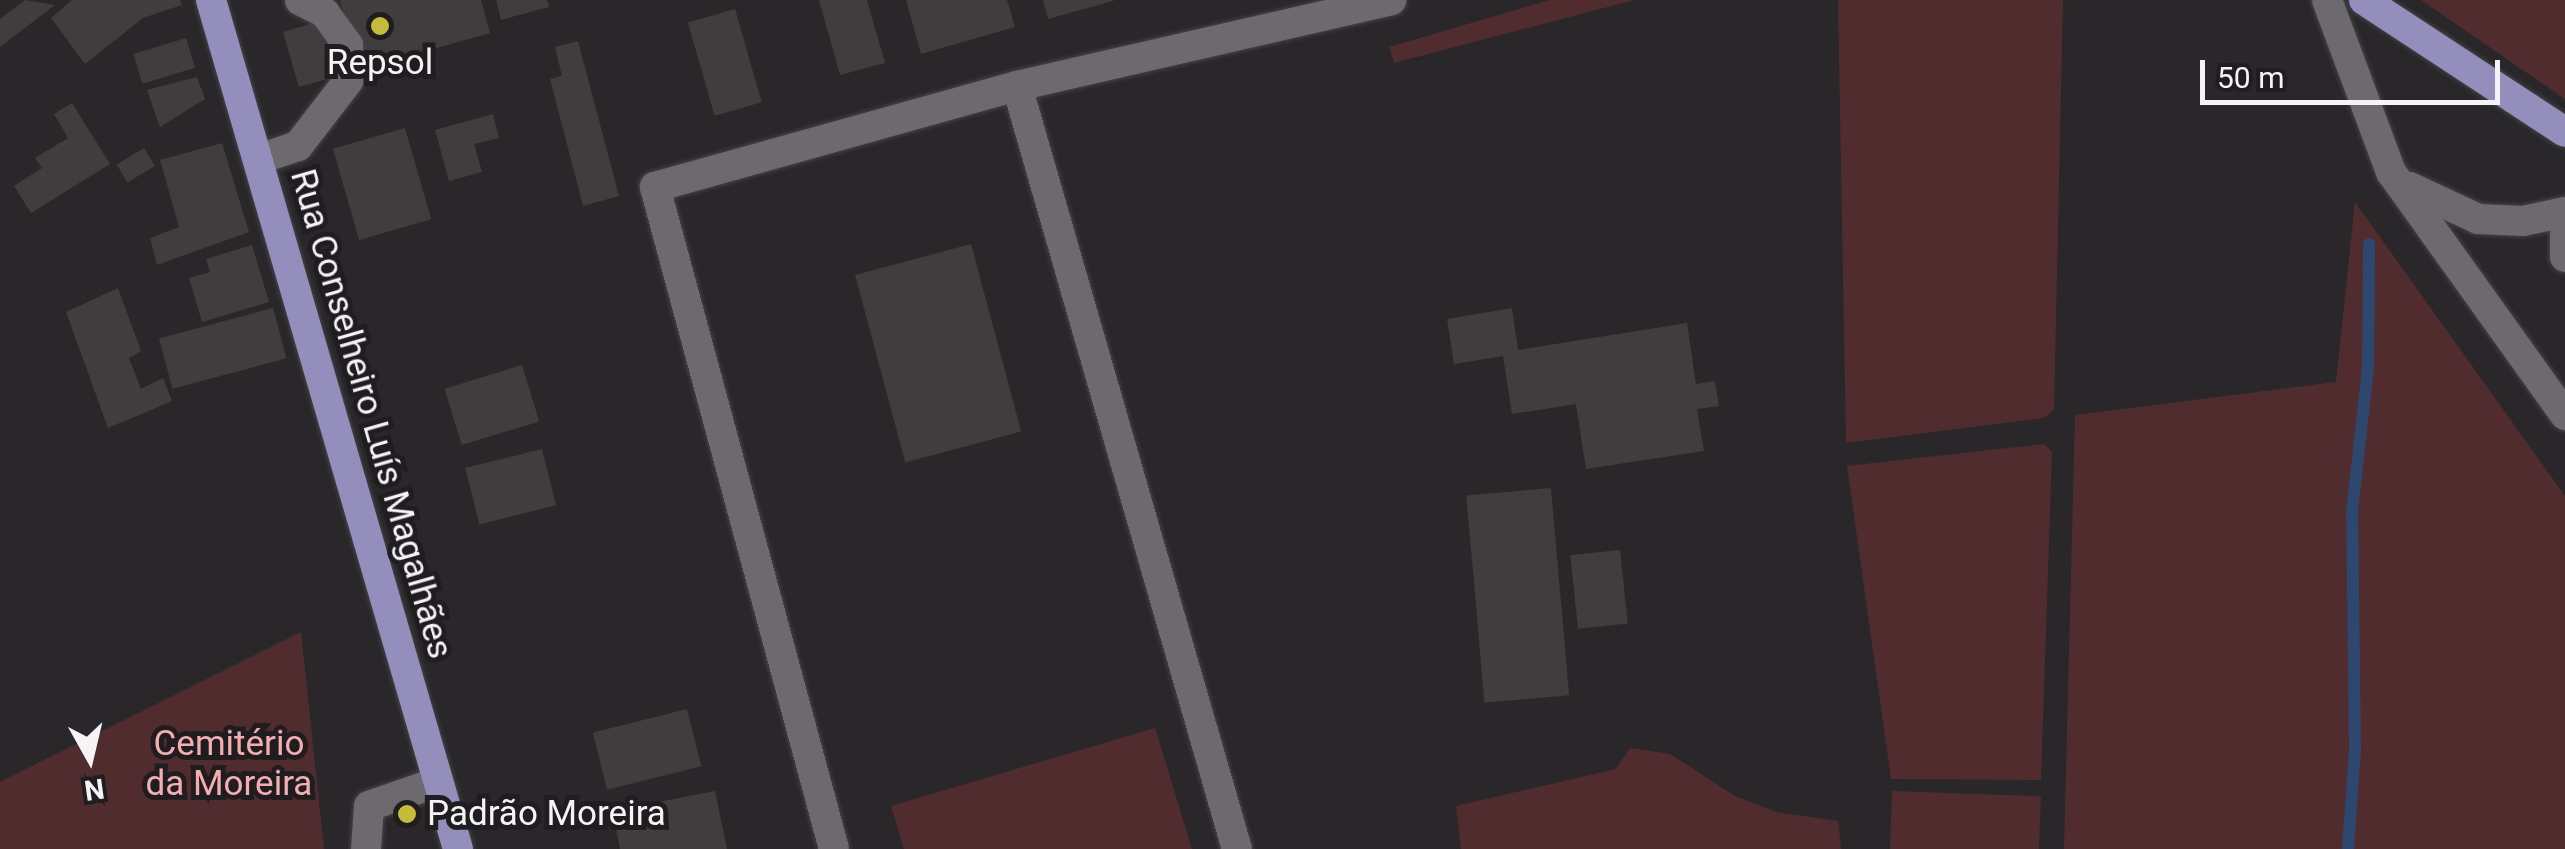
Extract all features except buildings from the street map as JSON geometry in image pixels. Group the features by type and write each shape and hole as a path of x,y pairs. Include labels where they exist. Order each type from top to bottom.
{"main road":[{"name":"Rua Conselheiro Luís Magalhães","path":"211,0 458,849"},
{"path":"2364,0 2565,132"}],"street":[{"path":"260,159 298,146 348,80 348,45 326,13 300,0"},
{"path":"834,849 655,186 1018,86 1391,0"},
{"path":"2327,0 2392,172 2565,415"},
{"path":"1018,86 1237,849"},
{"path":"2392,172 2446,209 2478,219 2523,221 2565,212"},
{"path":"2565,235 2565,257"},
{"path":"366,849 369,806 438,782"}],"green space":[{"path":"1550,0 1634,0 1394,63 1389,47"},
{"path":"1838,0 2063,0 2054,410 2044,418 1846,443"},
{"path":"2421,0 2565,0 2565,99"},
{"path":"2355,202 2565,496 2565,849 2064,849 2075,415 2336,382"},
{"path":"2044,444 2052,452 2041,780 1891,779 1847,466"},
{"name":"Cemitério da Moreira","path":"301,632 324,849 0,849 0,782"},
{"path":"1155,728 1192,849 904,849 891,806"},
{"path":"1630,748 1670,754 1735,796 1776,812 1838,821 1841,849 1461,849 1456,806 1616,769"},
{"path":"1892,791 2041,796 2039,849 1890,849"}],"waterway":[{"path":"2348,849 2355,750 2352,511 2368,369 2369,244"}],"place":[{"name":"Repsol","path":"380,26"},
{"name":"Padrão Moreira","path":"407,814"}]}
